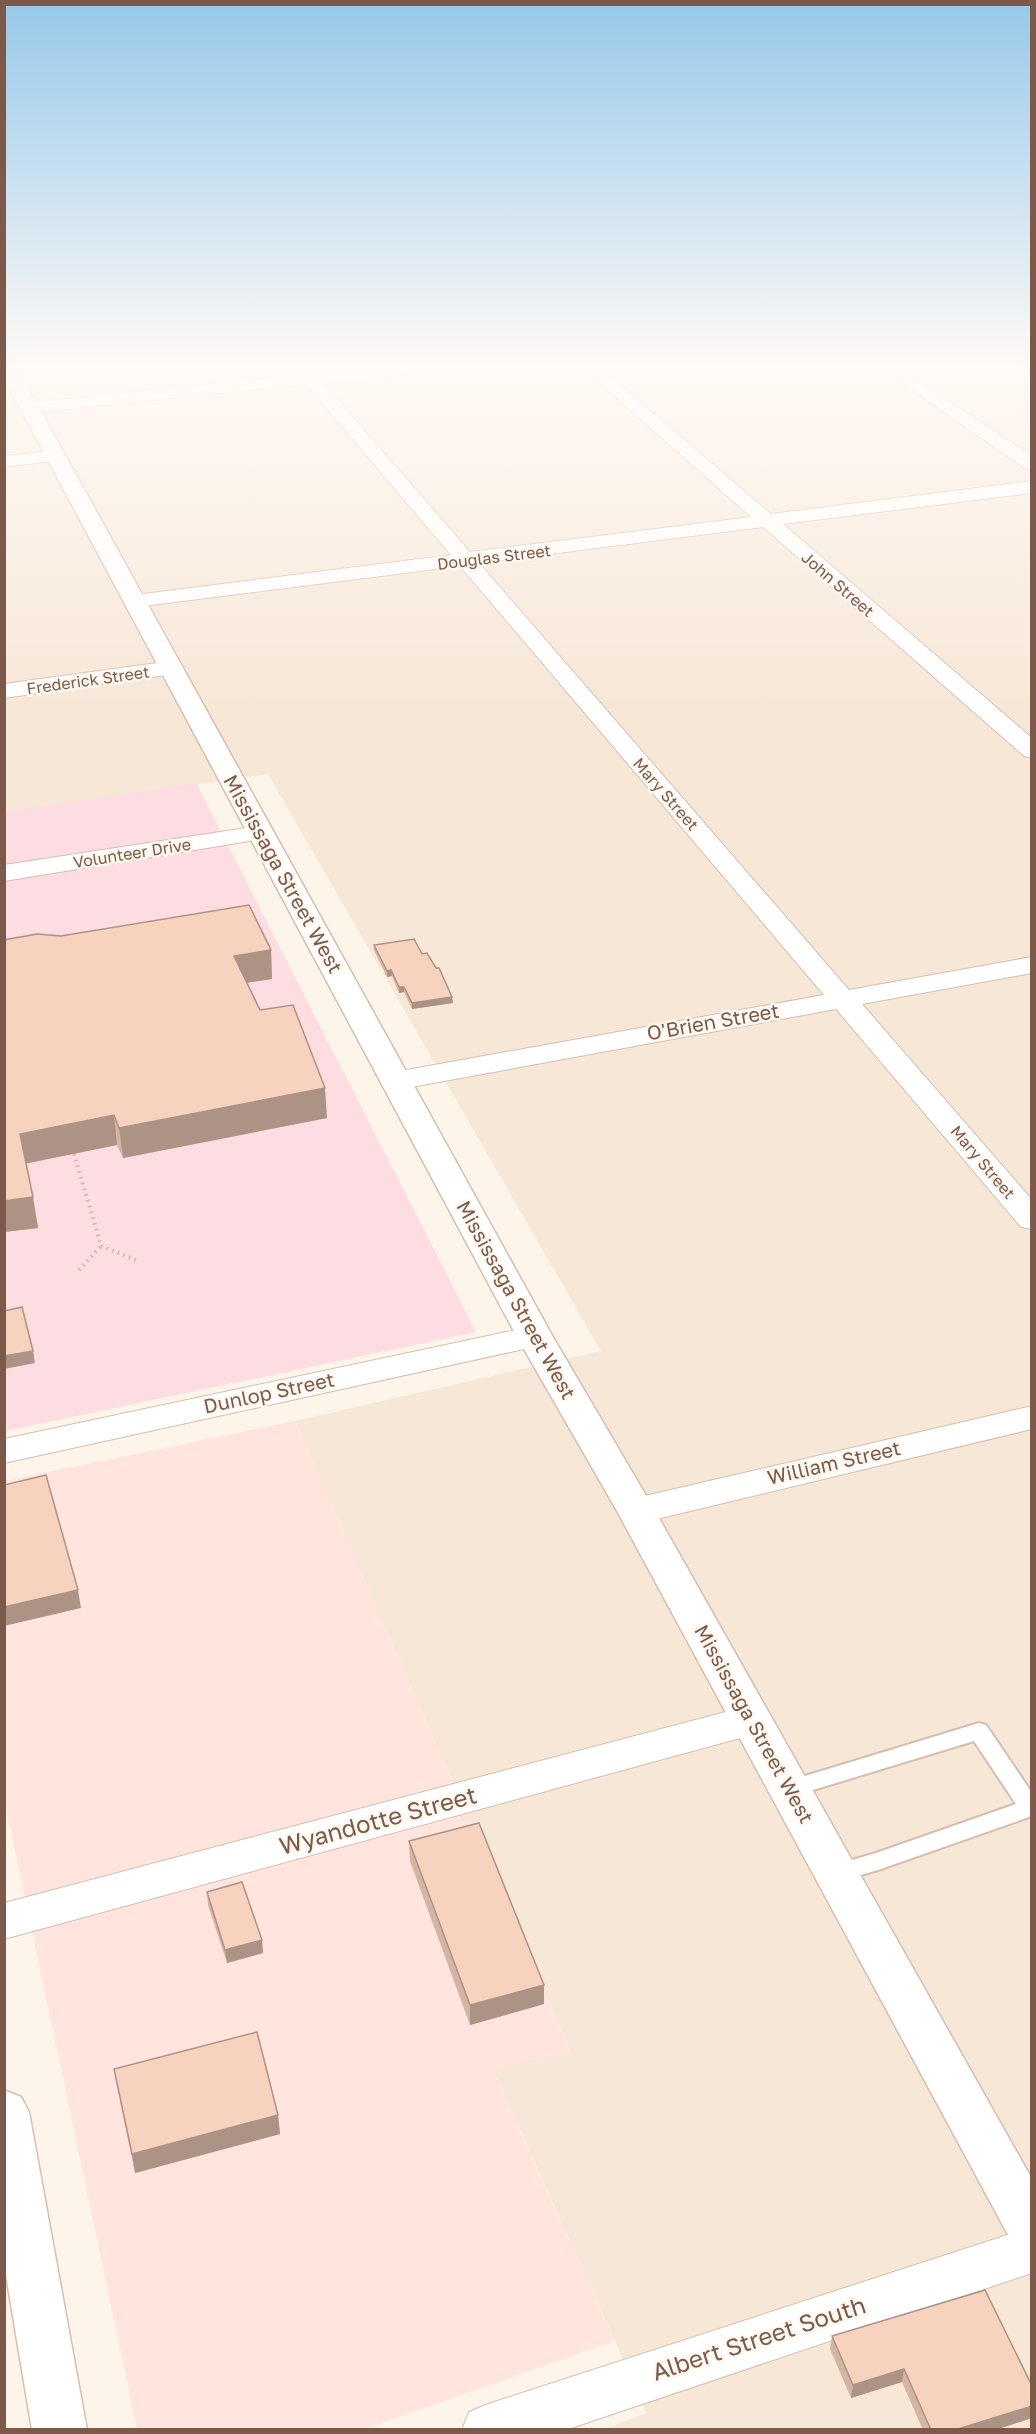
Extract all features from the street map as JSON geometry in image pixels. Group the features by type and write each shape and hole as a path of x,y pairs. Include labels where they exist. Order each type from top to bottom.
{"street":[{"name":"Mississaga Street West","path":"68,482 535,1337 636,1511 1032,2229"},
{"name":"Mary Street","path":"397,482 1032,1220"},
{"name":"John Street","path":"720,482 1032,751"},
{"name":"Douglas Street","path":"135,601 1032,487"},
{"name":"Frederick Street","path":"4,691 172,668"},
{"name":"Volunteer Drive","path":"4,873 260,833"},
{"name":"O'Brien Street","path":"395,1081 1032,965"},
{"name":"Dunlop Street","path":"4,1451 535,1337"},
{"name":"William Street","path":"636,1511 1032,1417"},
{"name":"Wyandotte Street","path":"4,1921 752,1720"},
{"path":"4,2112 9,2164 60,2430"},
{"name":"Albert Street South","path":"488,2430 1032,2250"}],"lane":[{"path":"790,1789 980,1731 1030,1808 878,1861 836,1873"}],"path":[{"path":"74,1154 101,1246"},
{"path":"101,1246 138,1261"},
{"path":"79,1270 101,1246"}],"shaded area":[{"path":"5,482 1031,482 1031,2429 604,2429 647,2413 492,2068 570,2051 295,1421 601,1351 268,774 5,812"},
{"path":"196,783 476,1332 5,1431 5,812"},
{"path":"295,1421 570,2052 492,2069 614,2341 365,2429 137,2429 5,1803 4,1481"}],"building":[{"path":"249,905 271,950 234,956 260,1010 293,1005 325,1088 119,1128 114,1115 20,1134 33,1197 4,1201 4,940 37,934 61,936"},
{"path":"414,939 422,954 427,953 436,968 439,968 452,997 412,1003 404,987 399,987 391,970 387,971 374,945"},
{"path":"22,1307 33,1351 4,1356 4,1311"},
{"path":"46,1475 78,1590 4,1607 4,1485"},
{"path":"479,1823 544,1985 470,2005 409,1841"},
{"path":"242,1882 262,1940 225,1950 207,1892"},
{"path":"257,2032 278,2115 132,2154 114,2069"},
{"path":"985,2290 1032,2386 1032,2406 955,2430 931,2430 904,2369 853,2385 832,2336"}]}
